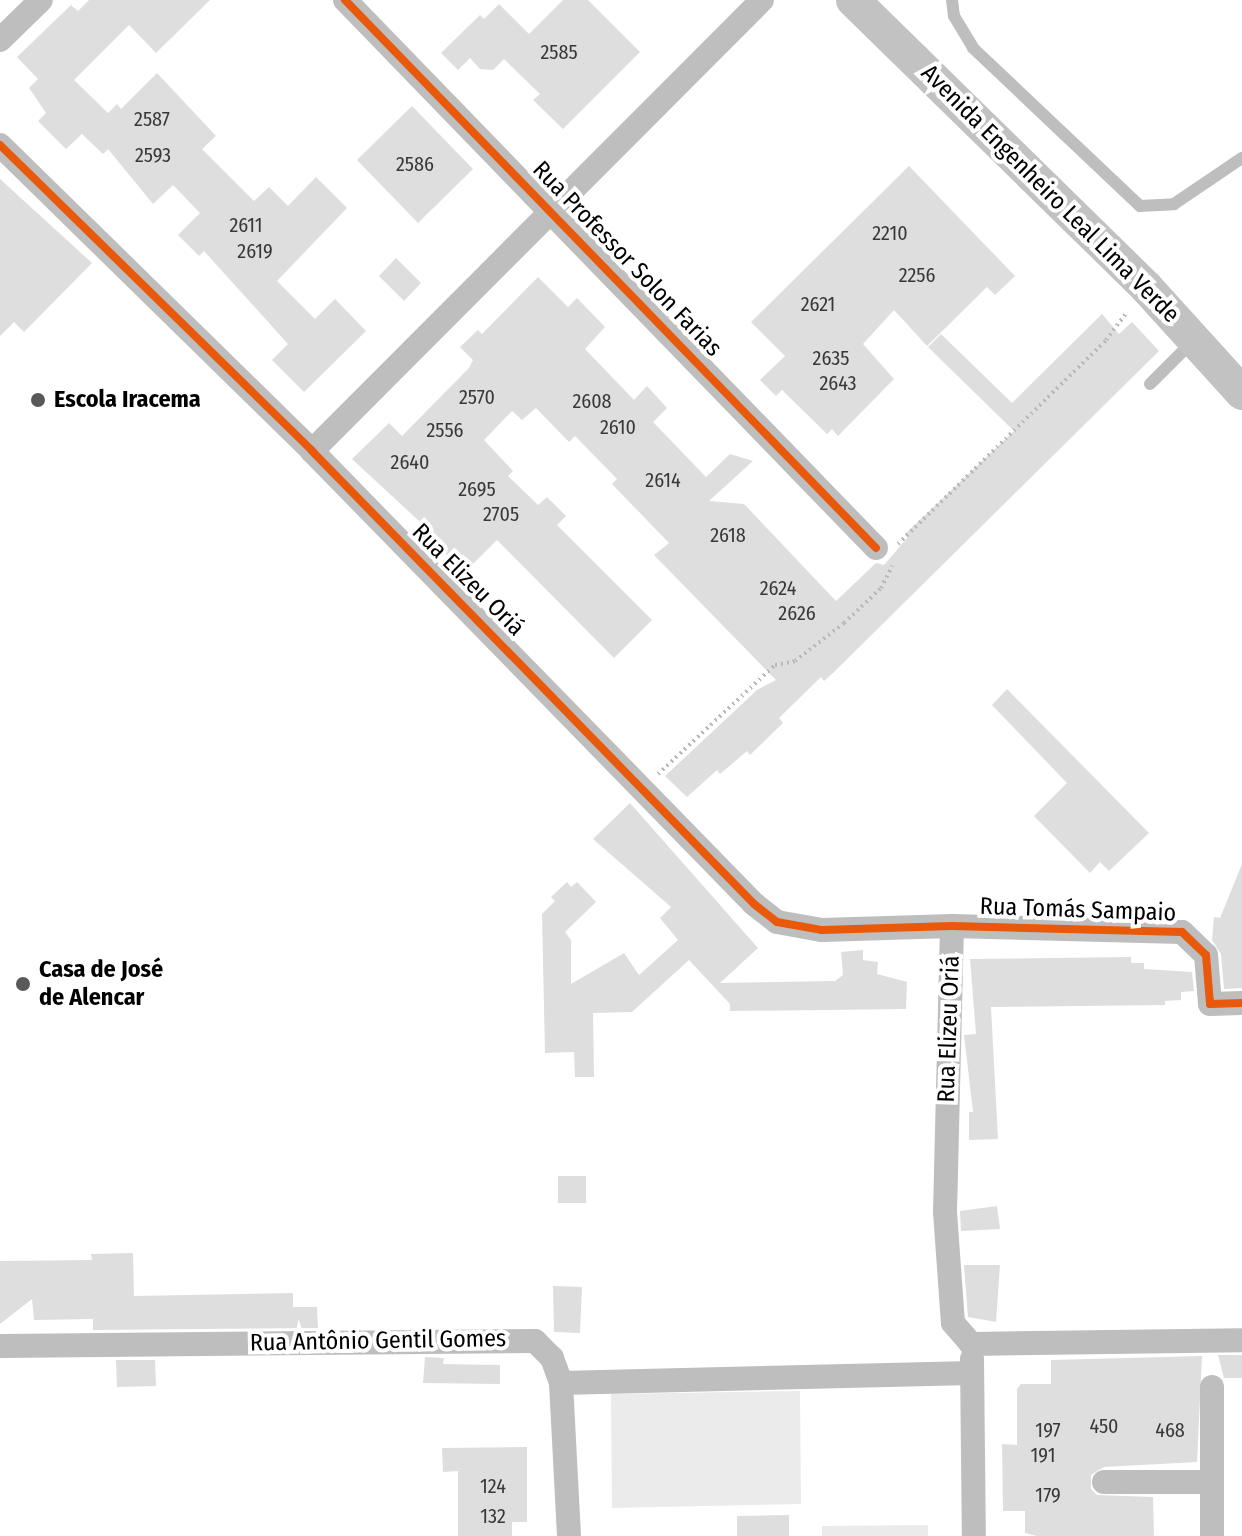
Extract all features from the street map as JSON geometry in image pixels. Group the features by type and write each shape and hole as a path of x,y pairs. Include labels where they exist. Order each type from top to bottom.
{"street":[{"path":"0,40 41,0"},
{"name":"Rua Professor Solon Farias","path":"345,0 556,212 876,548"},
{"path":"312,451 556,212 762,0"},
{"name":"Avenida Engenheiro Leal Lima Verde","path":"853,0 1194,340 1242,393"},
{"name":"Rua Elizeu Oriá","path":"0,145 312,451 754,904 777,922 822,930 952,926 945,1212 953,1323 971,1344 974,1536"},
{"name":"Rua Tomás Sampaio","path":"952,926 1182,932 1206,955 1210,1004 1242,1003"},
{"name":"Rua Antônio Gentil Gomes","path":"0,1346 505,1338 535,1341 552,1358 561,1383"},
{"path":"971,1344 1242,1340"},
{"path":"569,1536 561,1383 972,1373"},
{"path":"1212,1387 1212,1536"},
{"path":"1104,1482 1212,1482"}],"lane":[{"path":"952,0 954,16 973,48 1140,206 1174,204 1242,158"},
{"path":"1150,384 1194,340"}],"shaded area":[{"path":"800,1391 801,1504 612,1508 611,1394"},
{"path":"928,1525 928,1536 822,1536 822,1526"}],"building":[{"path":"89,0 210,0 156,53 129,25 74,80 108,113 117,104 121,109 157,73 216,136 202,149 254,201 269,187 288,206 316,177 347,208 277,281 315,319 335,299 366,331 304,392 272,360 288,344 204,251 199,256 178,235 200,213 173,185 153,204 108,149 103,154 82,134 66,149 38,121 46,113 29,88 38,79 17,57 71,5 78,11"},
{"path":"563,0 588,0 640,52 563,129 533,100 540,94 504,59 493,70 480,69 470,58 458,70 441,53 480,15 484,19 499,4 529,34"},
{"path":"412,106 473,169 418,223 357,160"},
{"path":"909,166 1015,276 995,295 987,287 927,346 894,310 863,344 894,379 838,436 832,429 827,434 782,390 776,396 760,380 785,356 751,322"},
{"path":"0,179 92,263 24,332 14,322 0,336"},
{"path":"396,258 421,283 404,301 379,276"},
{"path":"538,277 568,307 577,298 605,327 585,349 634,400 647,386 667,408 653,422 706,477 730,454 753,461 709,501 744,504 836,601 876,563 884,565 908,537 905,534 1014,431 928,347 941,334 1012,403 1102,314 1119,334 1132,322 1159,351 834,672 824,681 821,677 779,718 783,723 750,755 747,751 720,774 717,770 687,797 665,776 757,690 776,680 654,555 669,543 612,484 617,479 575,436 569,442 536,408 522,420 512,411 484,440 513,471 508,476 538,505 547,497 566,516 557,525 652,620 614,658 497,540 464,573 441,549 445,545 352,459 389,423 402,436 469,368 473,360 460,347 478,330 482,334"},
{"path":"1007,689 1149,833 1109,871 1100,862 1090,873 1034,816 1067,783 992,705"},
{"path":"630,803 758,948 720,983 835,981 843,975 841,952 863,950 863,960 878,962 877,974 907,982 906,1009 730,1011 730,1004 689,960 632,1012 593,1013 594,1077 575,1077 574,1052 545,1053 542,914 555,901 551,897 567,882 571,887 577,882 596,902 565,932 571,940 571,984 624,953 639,975 678,940 660,918 671,907 593,839"},
{"path":"1242,864 1242,988 1224,989 1221,954 1212,940 1214,917 1220,918"},
{"path":"1131,957 1131,963 1144,963 1144,969 1192,972 1194,991 1181,992 1181,1000 1165,1001 1165,1005 991,1007 998,1139 969,1140 969,1112 973,1112 964,1035 976,1034 970,959"},
{"path":"558,1176 586,1176 586,1203 558,1203"},
{"path":"997,1206 1000,1229 961,1231 960,1211"},
{"path":"133,1253 134,1296 293,1293 293,1307 317,1307 318,1328 93,1330 93,1319 34,1320 32,1299 0,1324 0,1261 92,1260 91,1254"},
{"path":"964,1265 1000,1265 996,1322 968,1317"},
{"path":"553,1286 582,1287 580,1333 554,1332"},
{"path":"1218,1355 1242,1355 1242,1378 1224,1378"},
{"path":"1202,1356 1197,1462 1104,1467 1091,1475 1091,1489 1097,1495 1153,1497 1154,1536 1037,1536 1025,1533 1025,1511 1003,1511 1002,1444 1017,1445 1017,1389 1021,1384 1051,1384 1051,1360"},
{"path":"425,1357 444,1358 443,1364 500,1365 500,1384 423,1383"},
{"path":"116,1360 155,1360 156,1386 117,1387"},
{"path":"527,1447 527,1522 512,1522 512,1536 458,1536 458,1471 443,1472 442,1448"},
{"path":"789,1515 789,1536 737,1536 737,1516"}],"cycle path":[{"path":"345,0 876,548"},
{"path":"0,145 312,451 754,904 777,922 822,930 952,926 1182,932 1206,955 1210,1004 1242,1003"}],"place":[{"name":"Escola Iracema","path":"38,400"},
{"name":"Casa de José de Alencar","path":"23,984"}]}
